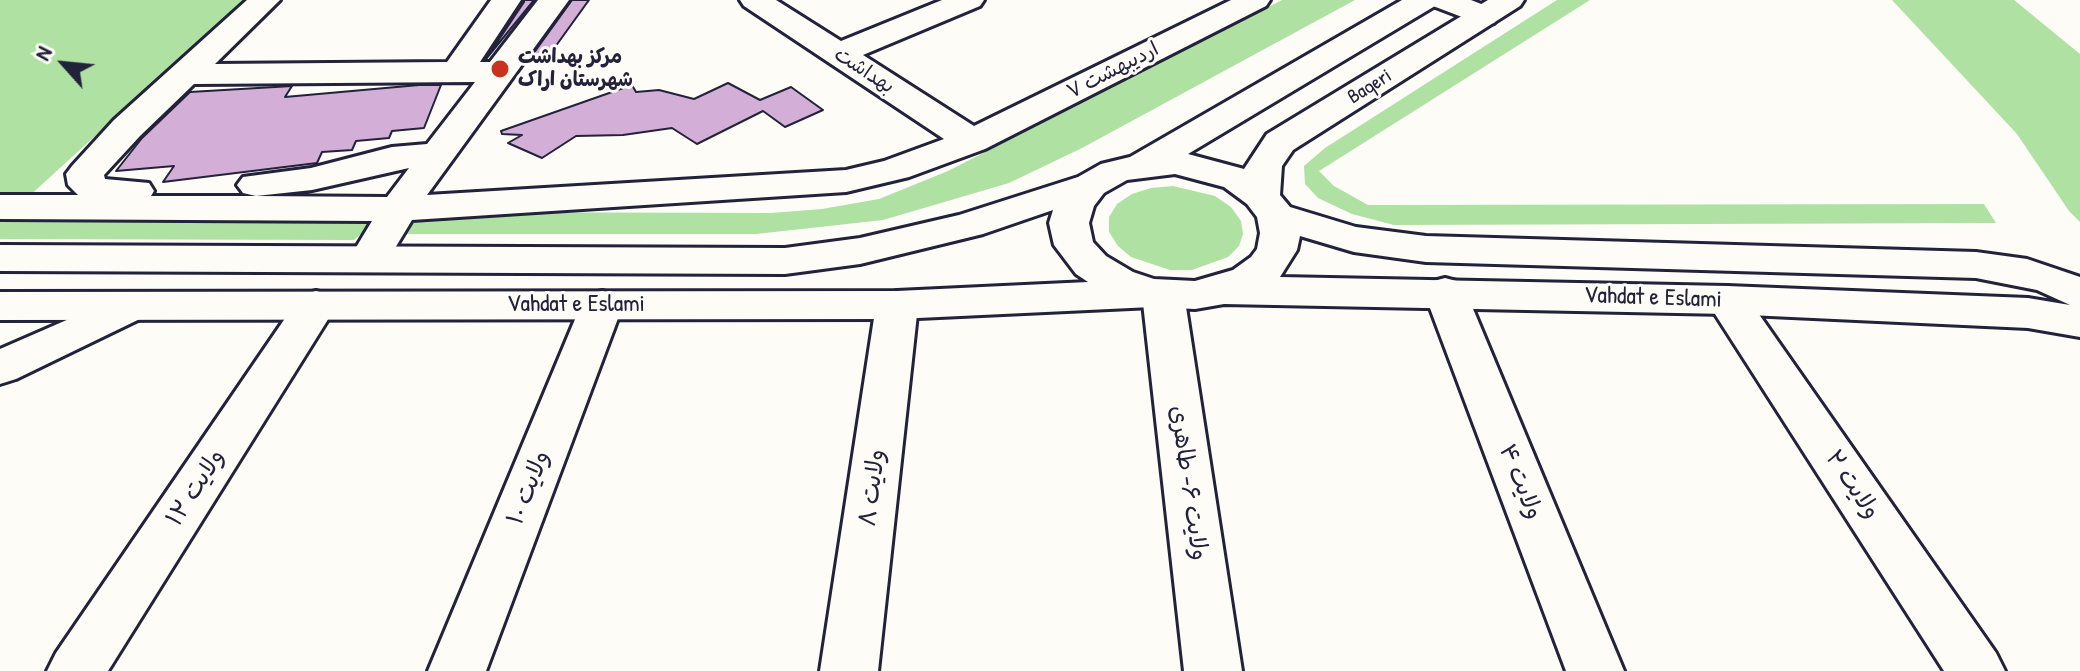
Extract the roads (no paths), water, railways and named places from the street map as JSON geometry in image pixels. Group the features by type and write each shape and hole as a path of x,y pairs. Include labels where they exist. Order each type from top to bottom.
{"main road":[{"path":"457,72 506,0"},
{"path":"369,259 398,209 554,0"},
{"name":"بهداشت","path":"755,0 972,141"},
{"path":"838,54 969,0"},
{"name":"اردیبهشت ۷","path":"0,207 398,209 846,181 896,169 972,141 1255,0"},
{"name":"Baqeri","path":"1143,165 1424,0"},
{"path":"1444,0 1496,8"},
{"path":"269,2 183,74 127,128 85,174 87,185 99,192 278,184 392,158 438,154"},
{"name":"Baqeri","path":"1268,206 1263,166 1280,142 1496,8"},
{"path":"183,74 502,72"},
{"path":"1175,163 1208,169 1237,179 1268,206 1280,233 1277,250 1266,267 1248,280 1224,290 1195,295 1157,294 1118,282 1091,265 1074,245 1069,223 1075,203 1091,185 1114,172 1143,165 1175,163"},
{"name":"Vahdat e Eslami","path":"0,258 785,261 860,251 953,229 1091,185"},
{"name":"Vahdat e Eslami","path":"1268,206 1354,239 1426,249 1976,265 2027,273 2052,280 2080,294"},
{"name":"Vahdat e Eslami","path":"1224,290 1727,300 2028,313 2080,322"},
{"name":"ولایت ۴","path":"1445,292 1595,671"},
{"name":"Vahdat e Eslami","path":"0,306 897,305 1157,294"},
{"name":"ولایت ۶- طاهری","path":"1157,294 1213,671"},
{"name":"ولایت ۲","path":"1727,300 1976,671"},
{"name":"ولایت ۱۲","path":"76,671 316,305"},
{"name":"ولایت ۱۰","path":"457,671 602,305"},
{"name":"ولایت ۸","path":"849,671 897,305"},
{"path":"0,368 131,306"}],"place":[{"name":"مرکز بهداشت شهرستان اراک","path":"500,69"}]}
